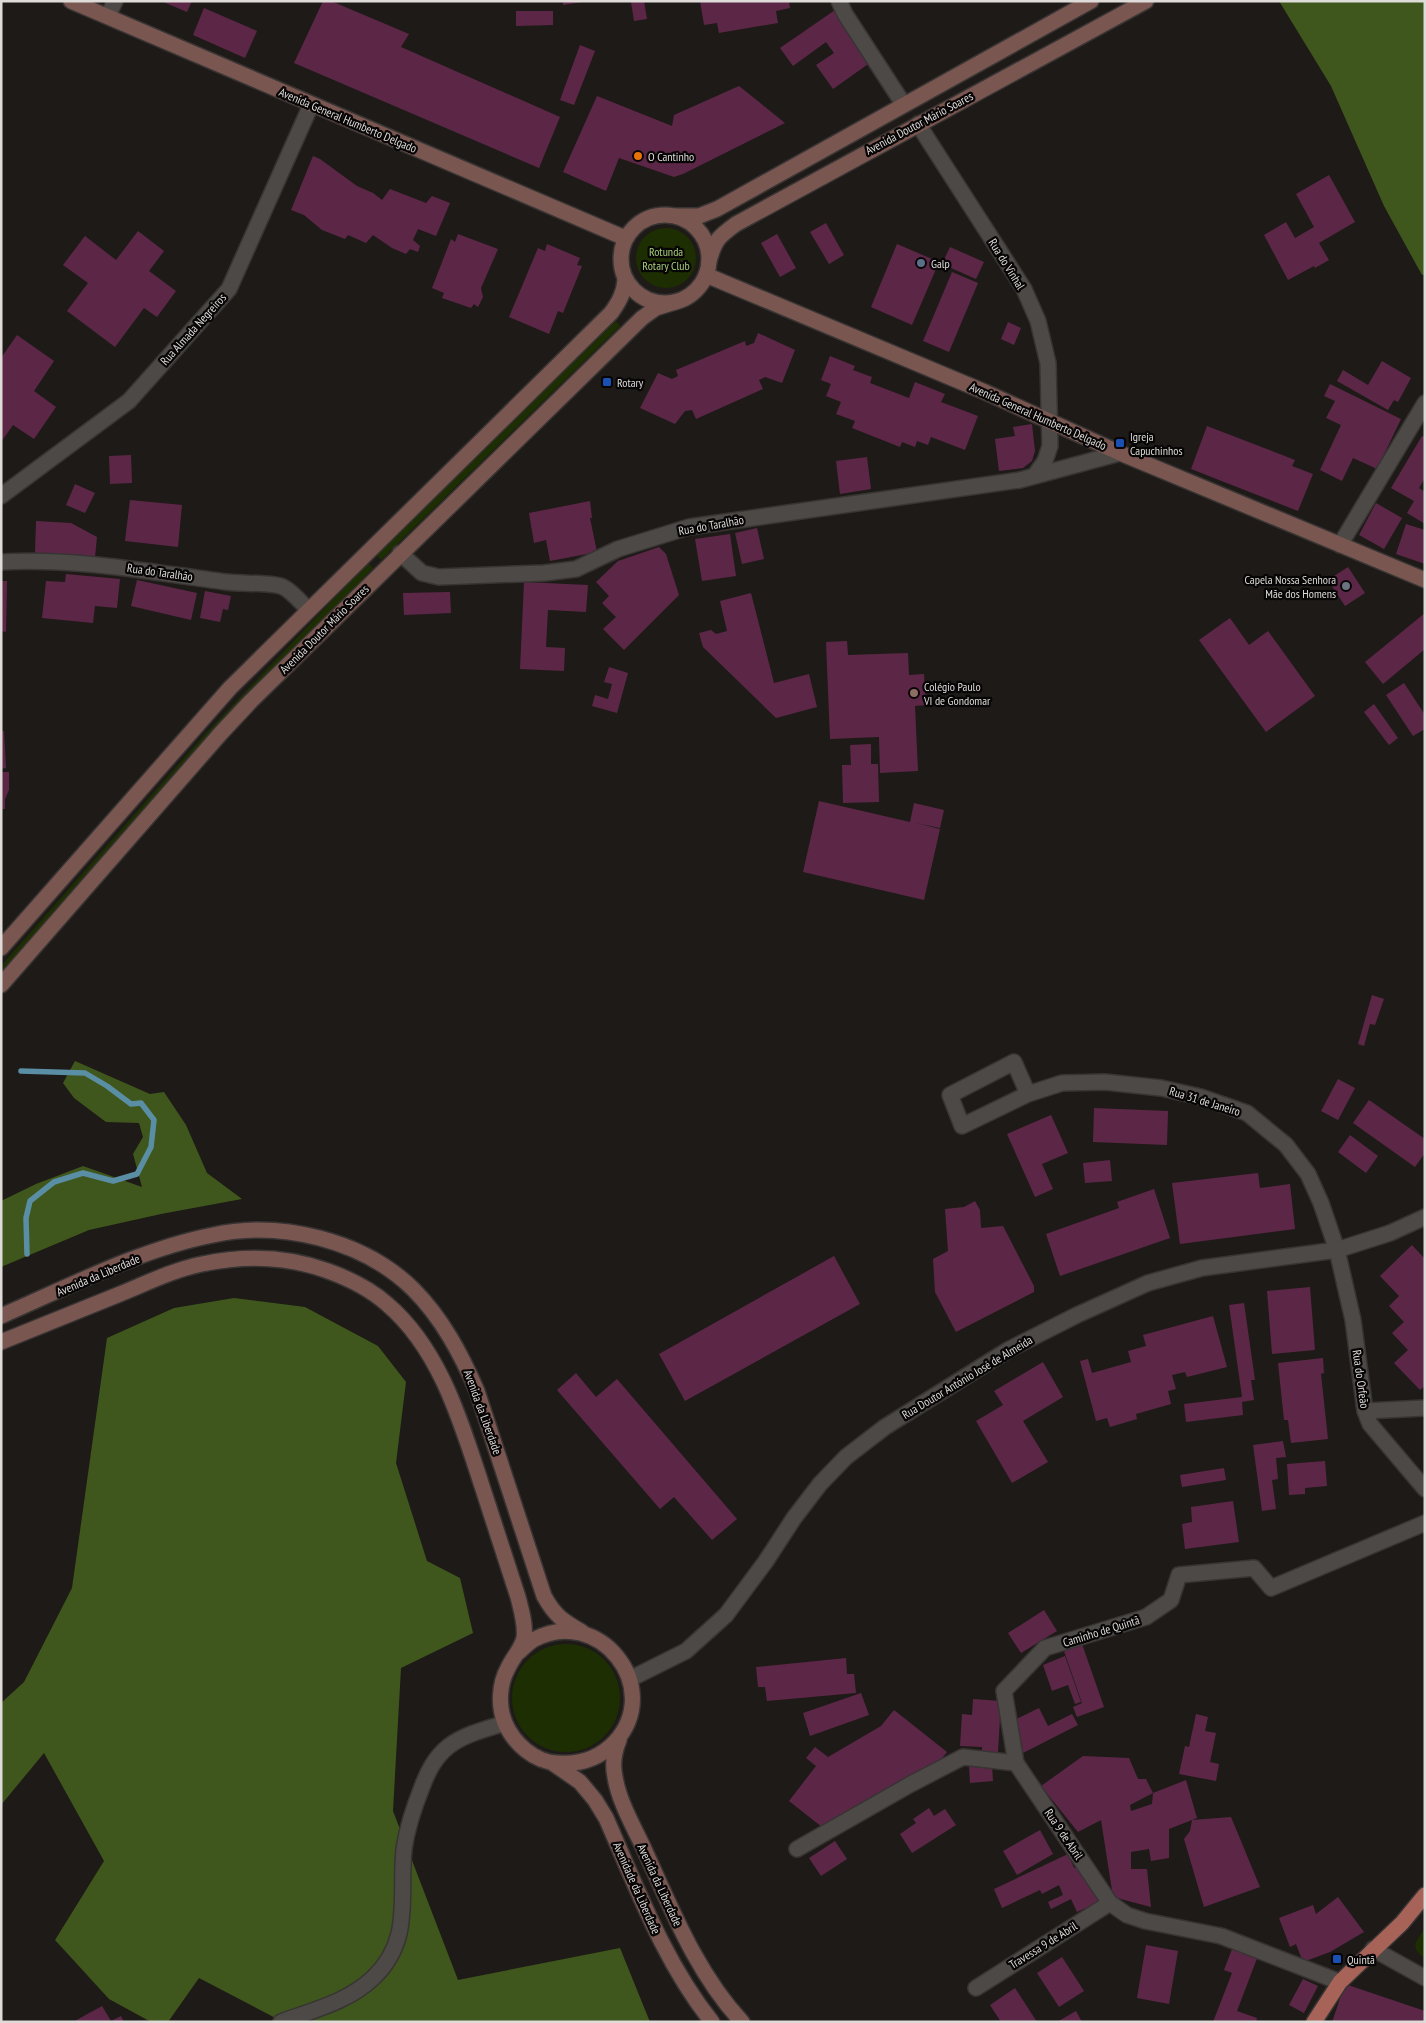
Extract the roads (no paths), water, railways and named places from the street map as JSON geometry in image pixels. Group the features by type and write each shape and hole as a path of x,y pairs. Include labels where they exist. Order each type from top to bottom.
{"main road":[{"name":"Avenida General Humberto Delgado","path":"71,1 625,238"},
{"name":"Avenida Doutor Mário Soares","path":"676,216 699,216 709,212 1091,1"},
{"name":"Avenida Doutor Mário Soares","path":"708,268 714,244 722,234 736,224 1146,1"},
{"path":"662,214 676,216 691,222 702,234 707,246 708,268 699,288 688,297 674,302 660,303 646,299 634,291 626,280 621,266 621,253 625,238 635,226 647,218 662,214"},
{"name":"Avenida General Humberto Delgado","path":"708,268 1120,453 1425,580"},
{"name":"Avenida Doutor Mário Soares","path":"1,948 230,688 611,312 620,301 626,280"},
{"name":"Avenida Doutor Mário Soares","path":"1,985 221,733 400,553 642,318 656,308 674,302"},
{"name":"Avenida da Liberdade","path":"1,1316 144,1255 186,1242 234,1231 294,1233 325,1240 355,1251 385,1267 413,1289 444,1327 464,1361 477,1391 544,1596 553,1612 561,1620 588,1635"},
{"name":"Avenida da Liberdade","path":"1,1342 170,1273 215,1262 261,1258 292,1261 317,1267 355,1281 388,1305 410,1328 429,1356 449,1394 462,1426 518,1597 524,1637 519,1652"},
{"path":"570,1632 588,1635 614,1652 626,1669 630,1679 632,1708 628,1722 621,1735 608,1750 591,1759 572,1764 553,1763 538,1758 524,1749 513,1737 505,1723 500,1704 502,1685 508,1668 519,1652 533,1640 551,1634 570,1632"},
{"name":"Avenida da Liberdade","path":"621,1735 613,1762 615,1778 625,1809 681,1929 697,1958 733,2012 742,2022"},
{"name":"Avenidade da Liberdade","path":"553,1763 580,1782 595,1800 606,1818 666,1952 686,1987 712,2022"},
{"path":"1314,2022 1340,1982 1402,1923 1425,1895"}],"street":[{"path":"108,16 115,1"},
{"path":"839,1 845,14 904,105"},
{"name":"Rua Almada Negreiros","path":"1,496 130,401 229,289 311,105"},
{"name":"Rua do Vinhal","path":"918,124 1024,289 1038,321 1048,363 1050,421"},
{"path":"1340,545 1425,403"},
{"path":"1035,475 1045,461 1050,446 1050,421"},
{"name":"Rua do Taralhão","path":"400,553 422,573 439,577 544,573 576,569 618,549 689,527 1020,480 1120,453"},
{"name":"Rua do Taralhão","path":"1,562 34,560 98,564 226,582 283,587 309,610"},
{"name":"Rua 31 de Janeiro","path":"1028,1094 1014,1062 950,1095 962,1126 1028,1094 1062,1083 1104,1082 1169,1090 1201,1097 1247,1113 1286,1146 1308,1174 1321,1203 1337,1250"},
{"name":"Rua Doutor António José de Almeida","path":"630,1679 686,1652 726,1615 766,1561 794,1518 820,1484 846,1457 885,1426 1008,1350 1076,1315 1148,1283 1202,1268 1337,1250 1390,1233 1425,1217"},
{"name":"Rua do Orfeão","path":"1337,1250 1353,1320 1365,1411 1370,1424 1425,1489"},
{"path":"1365,1411 1425,1408"},
{"name":"Caminho de Quintã","path":"1016,1763 1004,1691 1045,1648 1146,1617 1171,1600 1178,1575 1254,1568 1271,1588 1425,1523"},
{"path":"281,2022 350,1997 374,1978 388,1960 400,1935 403,1914 404,1857 407,1834 430,1767 442,1752 459,1739 505,1723"},
{"path":"798,1850 911,1784 963,1757 1016,1763"},
{"name":"Rua 9 de Abril","path":"1016,1763 1110,1903 1127,1915 1145,1921 1222,1936 1340,1982"},
{"name":"Travessa 9 de Abril","path":"976,1988 1110,1903"},
{"path":"1373,1949 1425,1978"}],"waterway":[{"path":"21,1071 85,1073 107,1086 131,1104 141,1103 154,1120 151,1147 137,1174 113,1181 83,1173 54,1182 30,1201 26,1218 27,1254"}],"place":[{"name":"O Cantinho","path":"638,156"},
{"name":"Galp","path":"921,263"},
{"name":"Rotary","path":"607,382"},
{"name":"Igreja Capuchinhos","path":"1120,443"},
{"name":"Capela Nossa Senhora Mãe dos Homens","path":"1346,586"},
{"name":"Colégio Paulo VI de Gondomar","path":"914,693"},
{"name":"Quintã","path":"1337,1959"}],"park label":[{"name":"Rotunda Rotary Club","path":"666,258"}]}
